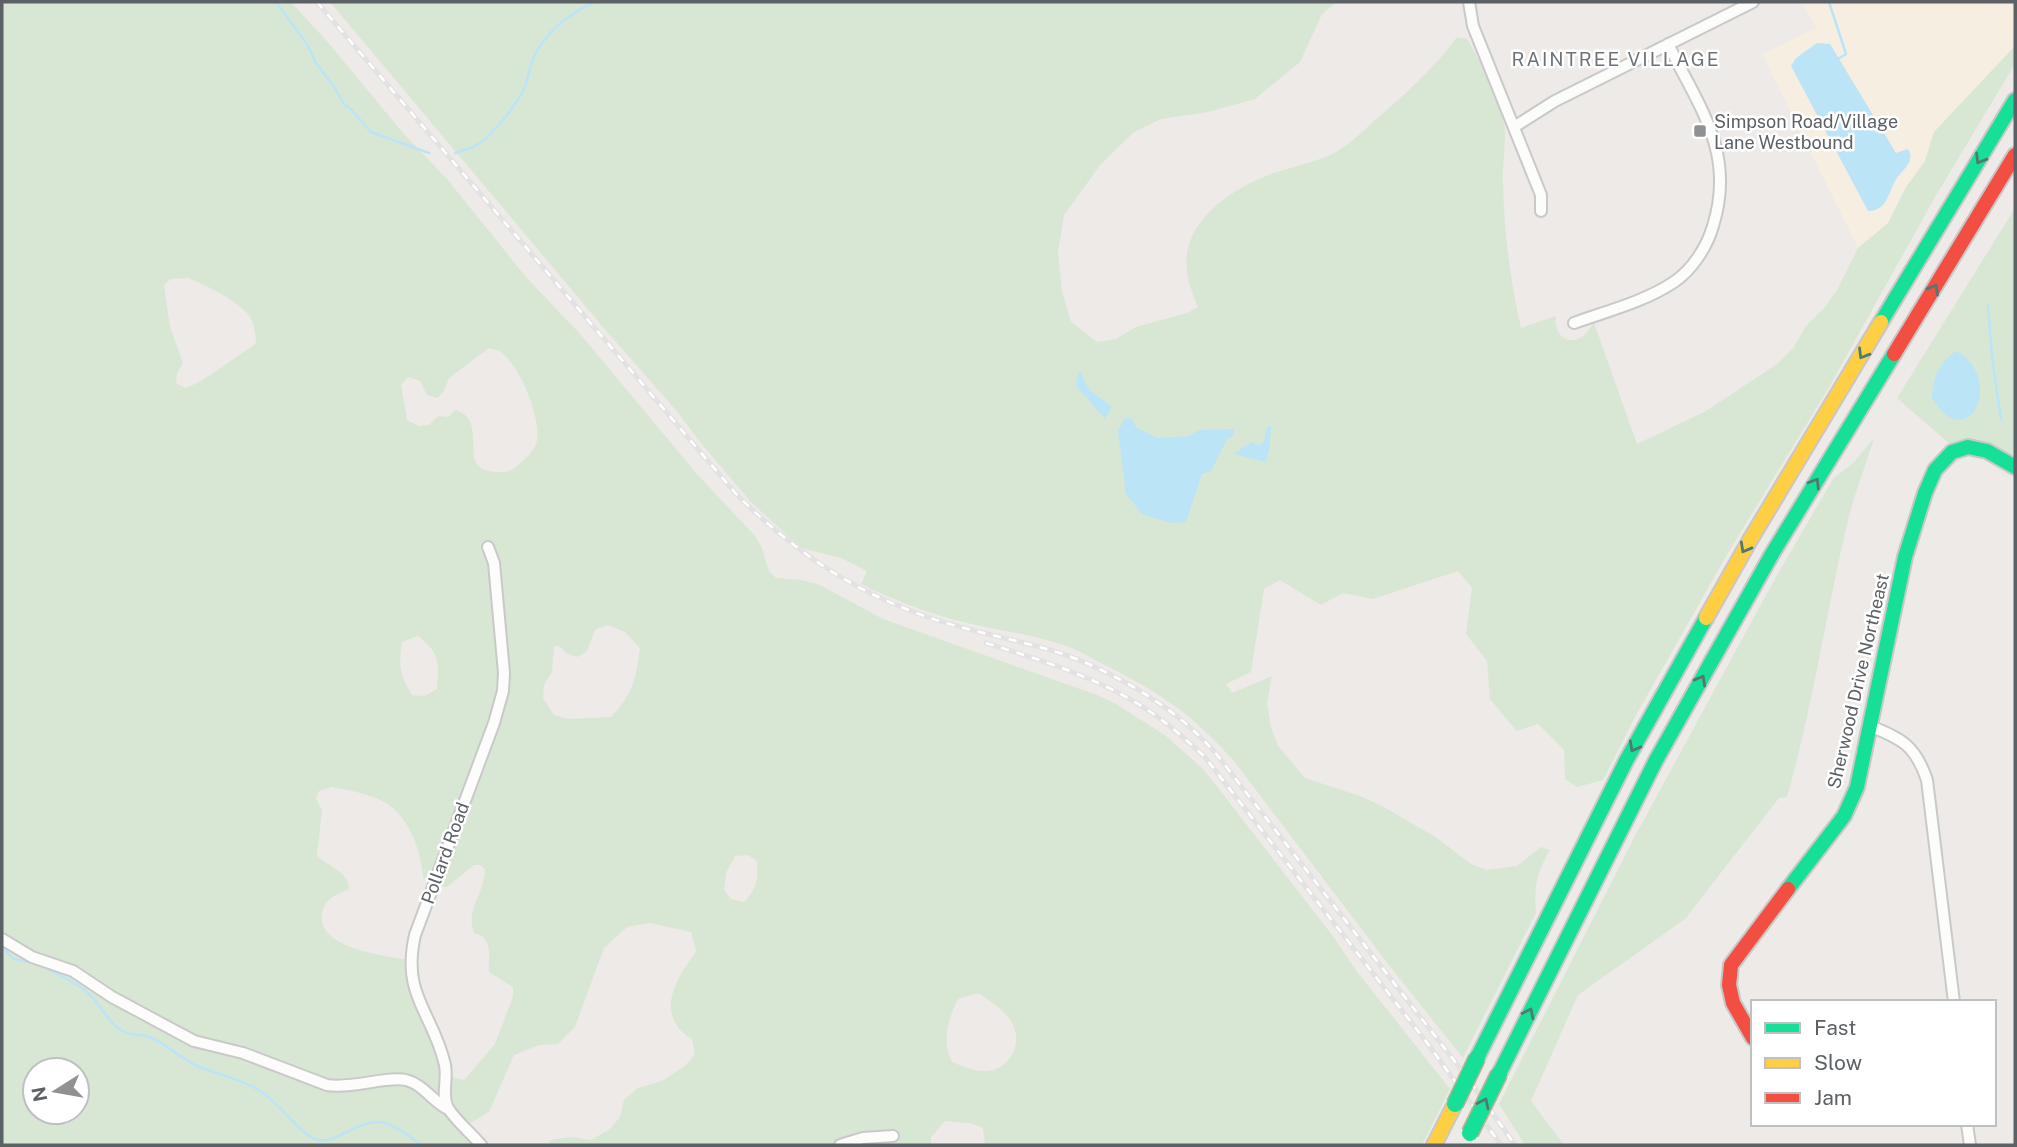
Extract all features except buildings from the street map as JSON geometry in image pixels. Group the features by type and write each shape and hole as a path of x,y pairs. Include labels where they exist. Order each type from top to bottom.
{"main road":[{"path":"1434,1145 1626,761 1750,540 2015,100"},
{"path":"1466,1139 1655,762 1772,554 2015,155"},
{"name":"Sherwood Drive Northeast","path":"1751,1035 1730,998 1727,980 1731,965 1844,817 1857,787 1905,557 1935,470 1952,452 1968,447 1987,451 2015,467"}],"street":[{"path":"1469,2 1473,26 1541,195 1541,211"},
{"path":"1514,127 1555,101 1753,2"},
{"path":"1574,323 1650,295 1675,281 1691,266 1709,240 1718,210 1722,181 1719,152 1668,44"},
{"name":"Pollard Road","path":"448,1109 445,1100 447,1082 443,1057 414,989 410,963 415,935 494,723 503,691 504,673 494,563 488,547"},
{"path":"1870,726 1909,745 1920,761 1927,780 1954,1000"},
{"path":"2,939 32,957 73,971 111,997 208,1046 243,1053 327,1086 406,1080 448,1109 481,1145"},
{"path":"1967,1126 1970,1145"},
{"path":"840,1145 863,1138 893,1136"}],"shaded area":[{"path":"1802,2 2015,2 2015,46 1934,132 1925,161 1888,223 1858,248 1762,54 1816,28"}],"green space":[{"path":"2,2 291,2 403,133 447,179 526,277 580,334 696,473 755,536 769,571 776,578 818,584 883,619 1097,695 1166,736 1202,768 1219,789 1332,935 1358,973 1450,1089 1422,1145 985,1145 983,1128 970,1123 945,1121 931,1137 931,1145 547,1145 551,1140 571,1137 591,1140 610,1129 620,1117 624,1100 638,1088 662,1081 685,1066 695,1054 692,1039 680,1030 671,1008 675,985 696,952 691,932 650,923 627,927 604,948 575,1027 558,1044 539,1045 514,1055 489,1112 469,1124 485,1145 2,1145","holes":["188,278 226,297 249,315 256,335 256,344 185,388 176,383 177,373 183,363 170,327 164,285 171,279","489,348 507,357 522,380 536,422 536,444 528,456 509,471 484,470 477,464 471,425 466,416 456,410 448,417 438,416 429,425 419,426 407,420 401,385 408,377 420,381 427,395 437,398 444,391 449,378","608,625 625,632 640,648 629,693 611,717 569,719 554,715 543,698 544,685 552,672 554,646 577,657 587,651 595,630","418,636 434,653 438,665 437,689 425,696 412,695 405,682 400,664 402,642","332,787 368,795 390,805 405,822 416,844 423,878 438,886 447,887 474,865 485,869 472,925 474,933 487,943 489,972 513,987 513,997 495,1044 464,1080 452,1077 447,1056 420,993 415,961 357,949 330,935 323,925 322,913 326,904 349,889 346,878 317,856 322,810 316,799 319,791","748,855 757,861 756,883 744,902 731,899 724,890 726,873 735,856","978,993 1011,1021 1015,1030 1015,1047 1007,1062 1000,1067 983,1071 952,1062 946,1038 958,999"]},
{"path":"330,2 1337,2 1322,14 1300,62 1255,99 1208,112 1161,119 1134,132 1101,164 1064,215 1058,252 1062,291 1071,322 1097,342 1116,339 1136,327 1187,313 1198,307 1188,276 1187,254 1200,223 1211,210 1225,198 1256,180 1325,157 1343,147 1418,81 1457,37 1467,39 1488,80 1504,123 1505,220 1521,328 1556,316 1559,333 1572,340 1585,335 1594,323 1637,444 1706,411 1777,364 1793,348 1806,326 1837,290 1858,248 1888,223 1906,187 1925,161 1934,132 2015,46 2015,64 1934,199 1828,389 1728,553 1636,715 1603,780 1577,787 1565,779 1564,750 1538,724 1517,731 1490,699 1487,661 1466,634 1472,588 1458,571 1373,599 1343,593 1321,605 1280,580 1264,589 1251,672 1226,684 1232,693 1272,676 1267,703 1271,727 1278,746 1305,778 1382,806 1437,838 1471,864 1487,870 1517,866 1541,847 1550,850 1537,880 1536,913 1463,1058 1234,761 1205,731 1176,707 1144,686 1069,647 943,616 861,584 867,571 841,558 801,548 750,501"},
{"path":"2015,208 2015,460 1985,444 1952,446 1897,398"},
{"path":"1874,438 1848,520 1787,797 1779,798 1685,919 1578,995 1531,1101 1564,1145 1525,1145 1499,1104 1634,838 1772,584 1833,479 1853,463"}],"water":[{"path":"1817,43 1830,44 1896,153 1908,149 1910,153 1910,161 1897,178 1884,204 1875,210 1868,211 1791,66 1796,58"},
{"path":"1957,351 1971,364 1979,379 1980,395 1976,408 1968,417 1958,420 1945,414 1932,398 1938,371"},
{"path":"1078,373 1082,373 1089,389 1112,407 1105,419 1076,386"},
{"path":"1125,418 1131,418 1136,427 1157,438 1188,436 1200,430 1235,429 1211,471 1202,474 1186,522 1171,523 1142,514 1126,494 1118,431"},
{"path":"1271,426 1266,462 1234,454 1253,441 1254,444 1260,445 1264,441 1267,427"}],"waterway":[{"path":"276,2 307,44 316,63 345,106 348,106 371,132 429,153"},
{"path":"455,153 477,145 493,132 523,91 533,58 544,41 563,21 595,2"},
{"path":"1829,2 1846,54 1836,60"},
{"path":"1988,305 2001,420"},
{"path":"2,947 13,959 31,962"},
{"path":"38,964 88,993 124,1032 150,1037 195,1065 259,1090 315,1139 337,1137 371,1122 380,1122 407,1134 421,1145"}],"railway":[{"path":"317,2 737,495 777,532 841,577 888,602 951,624 1078,659 1139,690 1193,730 1214,751 1470,1081 1515,1145"},
{"path":"986,643 1084,676 1107,687 1151,713 1204,756 1428,1044 1501,1145"}],"traffic: fast":[{"path":"1881,322 2015,100"},
{"path":"1499,1074 1655,762 1772,554 1894,354"},
{"path":"1788,889 1844,816 1857,787 1905,557 1935,470 1952,452 1968,447 1987,451 2015,467"},
{"path":"1477,1058 1626,761 1706,618"},
{"path":"1455,1104 1477,1058"},
{"path":"1470,1133 1499,1074"}],"traffic: slow":[{"path":"1706,618 1881,322"},
{"path":"1434,1145 1455,1104"}],"traffic: jam":[{"path":"1894,354 2015,155"},
{"path":"1751,1034 1733,1003 1729,985 1731,965 1788,889"}],"place":[{"name":"Simpson Road/Village Lane Westbound","path":"1700,131"}],"district":[{"name":"RAINTREE VILLAGE","path":"1616,59"}]}
